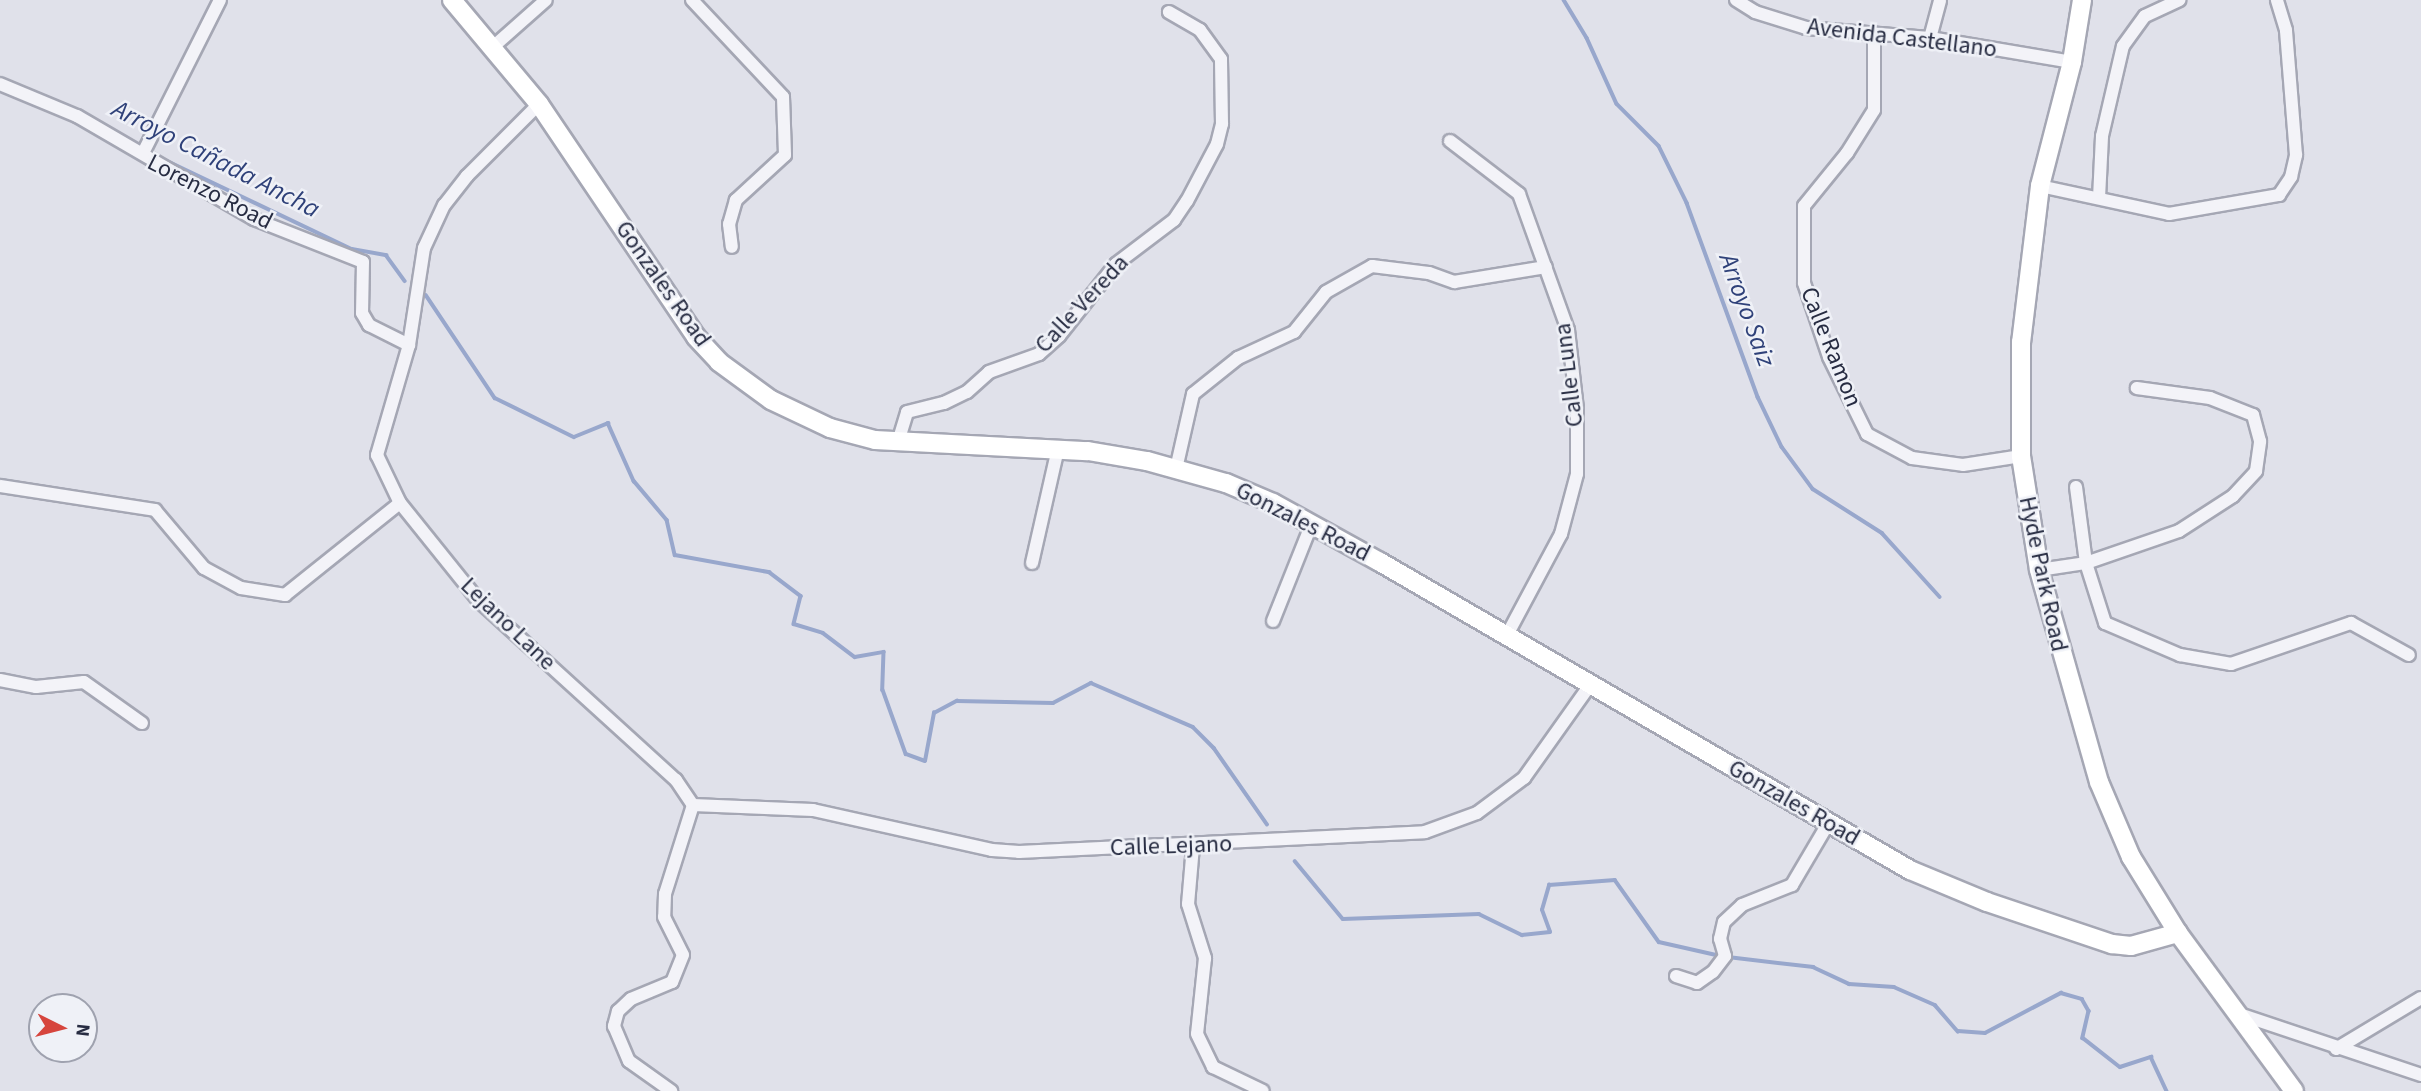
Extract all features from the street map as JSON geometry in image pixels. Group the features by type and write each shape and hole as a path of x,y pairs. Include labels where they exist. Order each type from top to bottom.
{"street":[{"path":"145,149 220,0"},
{"name":"Gonzales Road","path":"452,0 494,46 539,104 674,306 719,362 771,400 808,420 852,435 898,442 1058,449 1176,469 1226,483 1312,523 1828,824 1948,887 2112,944 2131,946 2178,933"},
{"path":"494,46 546,0"},
{"path":"692,0 783,97 785,155 736,200 729,224 732,247"},
{"name":"Avenida Castellano","path":"1736,0 1755,12 1806,28 1874,36 1930,38 2072,62"},
{"path":"1930,38 1940,0"},
{"name":"Hyde Park Road","path":"2082,0 2072,62 2040,186 2021,342 2021,456 2039,570 2099,782 2131,858 2178,933 2242,1015 2294,1091"},
{"path":"2099,198 2102,136 2123,46 2145,16 2180,0"},
{"path":"2040,186 2099,198 2134,209 2177,214 2265,201 2284,190 2296,155 2286,30 2277,0"},
{"name":"Calle Vereda","path":"898,442 907,412 944,402 967,392 989,372 1039,355 1115,264 1174,220 1187,201 1217,144 1222,124 1221,59 1200,30 1169,12"},
{"name":"Calle Ramon","path":"1874,36 1874,110 1847,153 1804,206 1804,283 1829,357 1867,434 1925,460 1963,465 2021,456"},
{"name":"Lorenzo Road","path":"0,84 77,116 254,219 363,262 362,313 369,325 409,345"},
{"name":"Lejano Lane","path":"539,104 474,168 444,205 424,248 409,345 377,455 400,503 478,600 676,780 693,805"},
{"name":"Calle Luna","path":"1451,141 1519,194 1568,330 1577,409 1577,474 1561,534 1507,635"},
{"path":"1176,469 1193,394 1238,358 1294,332 1326,292 1372,266 1429,273 1454,282 1546,267"},
{"path":"2039,570 2085,563 2179,531 2233,496 2256,471 2260,441 2253,415 2210,398 2137,388"},
{"path":"1032,563 1058,449"},
{"path":"0,486 155,510 204,568 241,588 285,595 400,503"},
{"path":"2076,487 2085,563 2105,623 2180,654 2231,664 2351,623 2409,655"},
{"path":"1273,621 1312,523"},
{"path":"0,681 36,687 84,682 142,723"},
{"name":"Calle Lejano","path":"693,805 813,810 992,850 1193,846 1410,834 1453,824 1524,778 1590,685"},
{"path":"671,1091 629,1060 614,1026 618,1012 631,999 672,982 683,955 664,917 666,894 693,805"},
{"path":"1676,976 1697,983 1713,972 1725,956 1720,939 1724,922 1742,905 1792,885 1828,824"},
{"path":"1193,846 1188,904 1205,958 1197,1034 1213,1067 1263,1091"},
{"path":"2336,1049 2421,998"},
{"path":"2242,1015 2265,1020 2336,1049 2421,1075"}],"waterway":[{"name":"Arroyo Saiz","path":"1564,0 1587,38 1617,104 1659,146 1687,203 1758,397 1782,447 1813,489 1882,533 1940,597"},
{"name":"Arroyo Cañada Ancha","path":"54,100 79,111"},
{"name":"Arroyo Cañada Ancha","path":"161,158 352,249 386,255 405,281"},
{"name":"Arroyo Cañada Ancha","path":"426,295 495,398 574,437 608,423 634,481 667,520 675,555 769,572 801,596 794,624 823,633 855,657 884,652 883,690 906,754 925,761 934,713 957,701 1053,703 1091,683 1193,727 1214,748 1267,824"},
{"name":"Arroyo Cañada Ancha","path":"1295,861 1343,919 1479,914 1522,935 1550,932 1542,910 1549,885 1615,880 1659,942 1721,956"},
{"name":"Arroyo Cañada Ancha","path":"1728,957 1813,967 1849,984 1894,987 1935,1005 1958,1031 1985,1033 2061,993 2082,999 2089,1011 2083,1038 2120,1067 2151,1057 2167,1091"}]}
